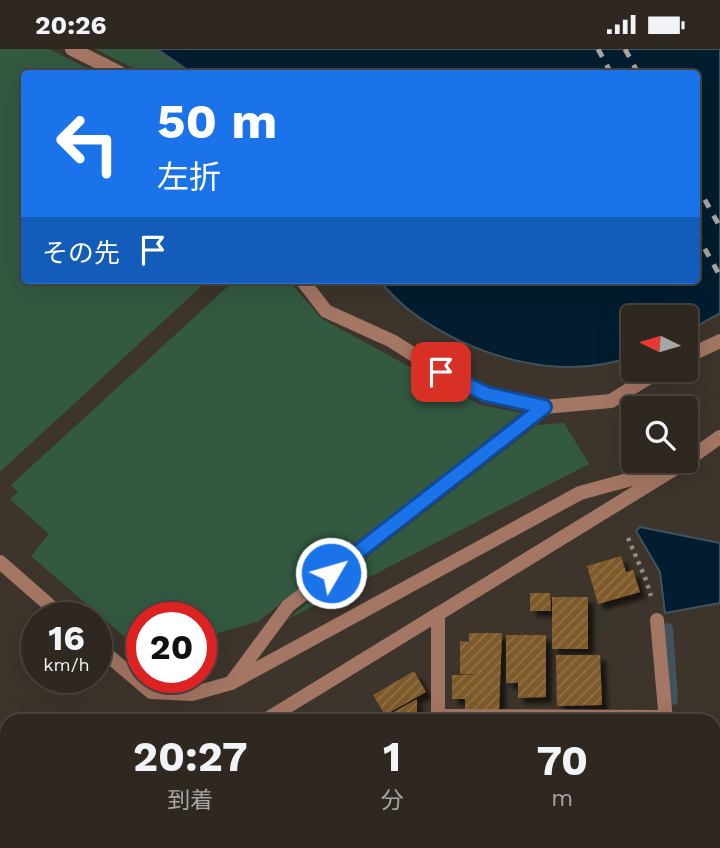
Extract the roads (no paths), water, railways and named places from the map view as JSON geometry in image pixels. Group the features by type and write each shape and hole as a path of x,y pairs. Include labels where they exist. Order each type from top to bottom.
{"street":[{"path":"72,49 114,70"},
{"path":"305,284 326,311 392,341 441,372 486,394 544,407 611,401 641,382"},
{"path":"698,351 720,341"},
{"path":"231,683 288,606 544,407"},
{"path":"698,453 720,437"},
{"path":"112,659 151,692 192,694 231,683 580,493 653,473"},
{"path":"275,714 668,473"},
{"path":"0,562 46,602"},
{"path":"438,614 438,714"},
{"path":"657,620 666,714"}],"water":[{"path":"157,49 720,49 720,313 698,325 698,305 621,305 621,359 577,367 548,366 490,353 463,342 413,313 382,284 700,284 700,70 188,70"},
{"path":"640,527 720,543 720,603 665,613 660,572 636,531"}],"waterway":[{"path":"668,628 673,700"}],"railway":[{"path":"598,49 609,70"},
{"path":"625,49 636,70"},
{"path":"700,191 720,227"},
{"path":"700,240 720,276"}]}
